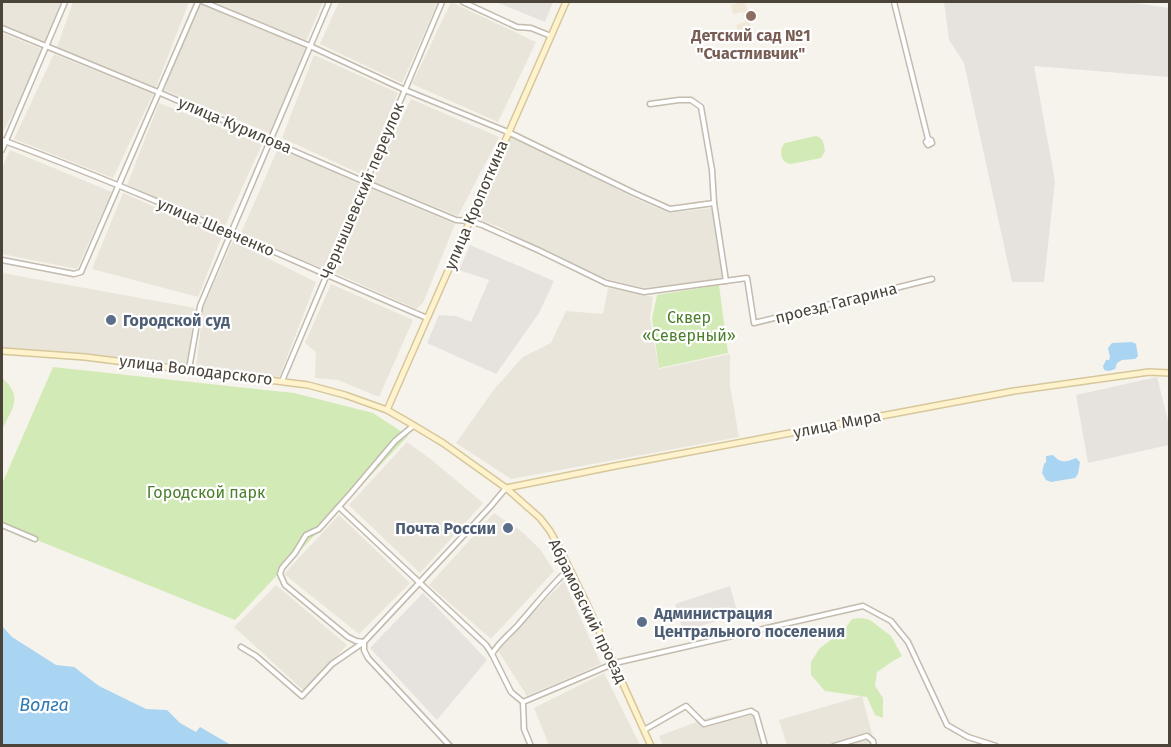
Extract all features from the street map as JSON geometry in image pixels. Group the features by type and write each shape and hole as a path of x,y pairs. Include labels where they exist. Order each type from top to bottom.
{"street":[{"path":"2,150 3,141 65,2"},
{"path":"2,260 74,274 81,272 198,2"},
{"path":"204,2 310,46 405,90 508,132 669,209 714,203"},
{"path":"189,369 200,306 329,2"},
{"name":"Чернышевский переулок","path":"282,381 442,2"},
{"path":"463,2 517,27 531,28 551,36"},
{"name":"улица Кропоткина","path":"387,410 566,2"},
{"path":"894,2 928,139"},
{"name":"улица Курилова","path":"2,28 158,92 456,220 469,221"},
{"path":"650,104 691,100 700,107 726,281"},
{"name":"улица Шевченко","path":"3,141 231,233 428,318"},
{"name":"проезд Гагарина","path":"469,221 538,250 606,283 644,292 747,278 754,323 932,279"},
{"name":"улица Володарского","path":"2,351 85,357 282,381 345,394 387,410"},
{"name":"улица Мира","path":"506,489 626,464 1014,391 1149,372 1170,373"},
{"name":"Абрамовский проезд","path":"387,410 443,443 506,489 540,518 550,531 570,568 615,663 649,745"},
{"path":"364,642 348,637 298,597 285,585 280,574 306,535 319,529 395,441 414,425"},
{"path":"241,647 302,696 332,664 364,642 506,489"},
{"path":"339,507 486,645 511,692 523,702 524,729 531,746"},
{"path":"2,525 35,539"},
{"path":"492,654 497,645 570,568"},
{"path":"523,702 615,663 863,606 891,621 908,642 947,725 968,736 996,746"},
{"path":"364,642 364,650 368,658 450,746"},
{"path":"644,730 686,706 704,724 751,711 756,714 765,746"},
{"path":"834,746 867,736 873,741 874,746"}],"shaded area":[{"path":"2,2 65,2 49,44 2,24"},
{"path":"73,2 189,2 156,87 57,47"},
{"path":"197,2 204,2 308,46 274,135 164,90"},
{"path":"214,2 323,2 306,41"},
{"path":"339,2 438,2 402,83 320,44"},
{"path":"451,2 536,42 498,122 412,84"},
{"path":"496,2 553,2 545,22"},
{"name":"Детский сад №1 \"Счастливчик\"","path":"745,2 748,11 756,9 758,19 750,21 752,31 739,34 736,25 745,22 743,12 733,14 731,5"},
{"path":"944,2 1128,2 1169,8 1169,77 1034,66 1055,181 1044,282 1012,282 964,63 949,40"},
{"path":"2,33 46,51 2,134"},
{"path":"54,54 153,94 113,178 14,139"},
{"path":"314,55 398,93 363,175 282,138"},
{"path":"411,99 499,137 458,216 372,181"},
{"path":"159,103 262,144 225,226 127,185"},
{"path":"511,135 632,197 669,213 713,208 723,279 645,288 607,279 553,255 497,226 473,218"},
{"path":"279,146 361,185 323,269 241,233"},
{"path":"10,150 112,192 77,269 2,254 2,168"},
{"path":"369,188 455,224 423,303 416,309 335,273"},
{"path":"123,193 222,236 198,297 92,269"},
{"path":"233,241 316,282 279,378 196,367 203,308"},
{"path":"470,245 554,281 539,313 496,374 427,343 439,315 456,316 471,322 489,280 459,270"},
{"path":"2,273 195,308 187,367 2,350"},
{"path":"331,284 413,320 379,397 338,380 315,378 316,352 305,343"},
{"path":"608,288 653,297 650,318 659,369 730,354 730,386 739,437 511,479 456,443 495,388 523,357 551,343 566,311 603,314"},
{"path":"1157,377 1169,425 1169,445 1088,463 1076,395"},
{"path":"407,442 483,503 420,573 349,505"},
{"path":"494,513 521,531 540,549 554,571 491,639 429,585"},
{"path":"339,515 410,583 359,634 284,574"},
{"path":"564,581 601,664 527,696 497,649"},
{"path":"276,585 347,645 304,691 234,627"},
{"path":"730,586 738,615 683,631 675,604"},
{"path":"423,593 487,660 437,720 370,648"},
{"path":"604,673 640,745 549,745 534,708"},
{"path":"862,696 875,745 787,745 779,720"},
{"path":"753,707 764,745 663,745 659,736 707,718"}],"green space":[{"path":"816,136 821,138 824,144 825,151 821,158 791,164 785,162 782,149 785,143"},
{"name":"Сквер «Северный»","path":"719,285 728,353 659,368 652,319 657,295"},
{"name":"Городской парк","path":"53,367 294,393 373,413 408,436 235,620 2,526 2,484"},
{"path":"2,378 13,391 14,403 2,430"},
{"path":"852,619 870,620 891,636 902,656 877,672 875,686 883,698 883,718 875,715 867,697 825,691 811,675 811,662 820,648 844,630"}],"water":[{"path":"1132,342 1136,344 1138,356 1135,359 1122,360 1117,363 1115,369 1104,370 1103,366 1110,357 1108,348 1112,343"},
{"path":"1053,455 1061,461 1076,458 1080,462 1075,478 1051,482 1046,480 1042,473 1046,456"},
{"name":"Волга","path":"2,626 12,637 56,665 74,667 99,686 146,709 167,710 180,723 196,732 200,727 231,745 2,745"}],"place":[{"name":"Детский сад №1 \"Счастливчик\"","path":"751,16"},
{"name":"Городской суд","path":"111,320"},
{"name":"Почта России","path":"508,528"},
{"name":"Администрация Центрального поселения","path":"642,622"}]}
